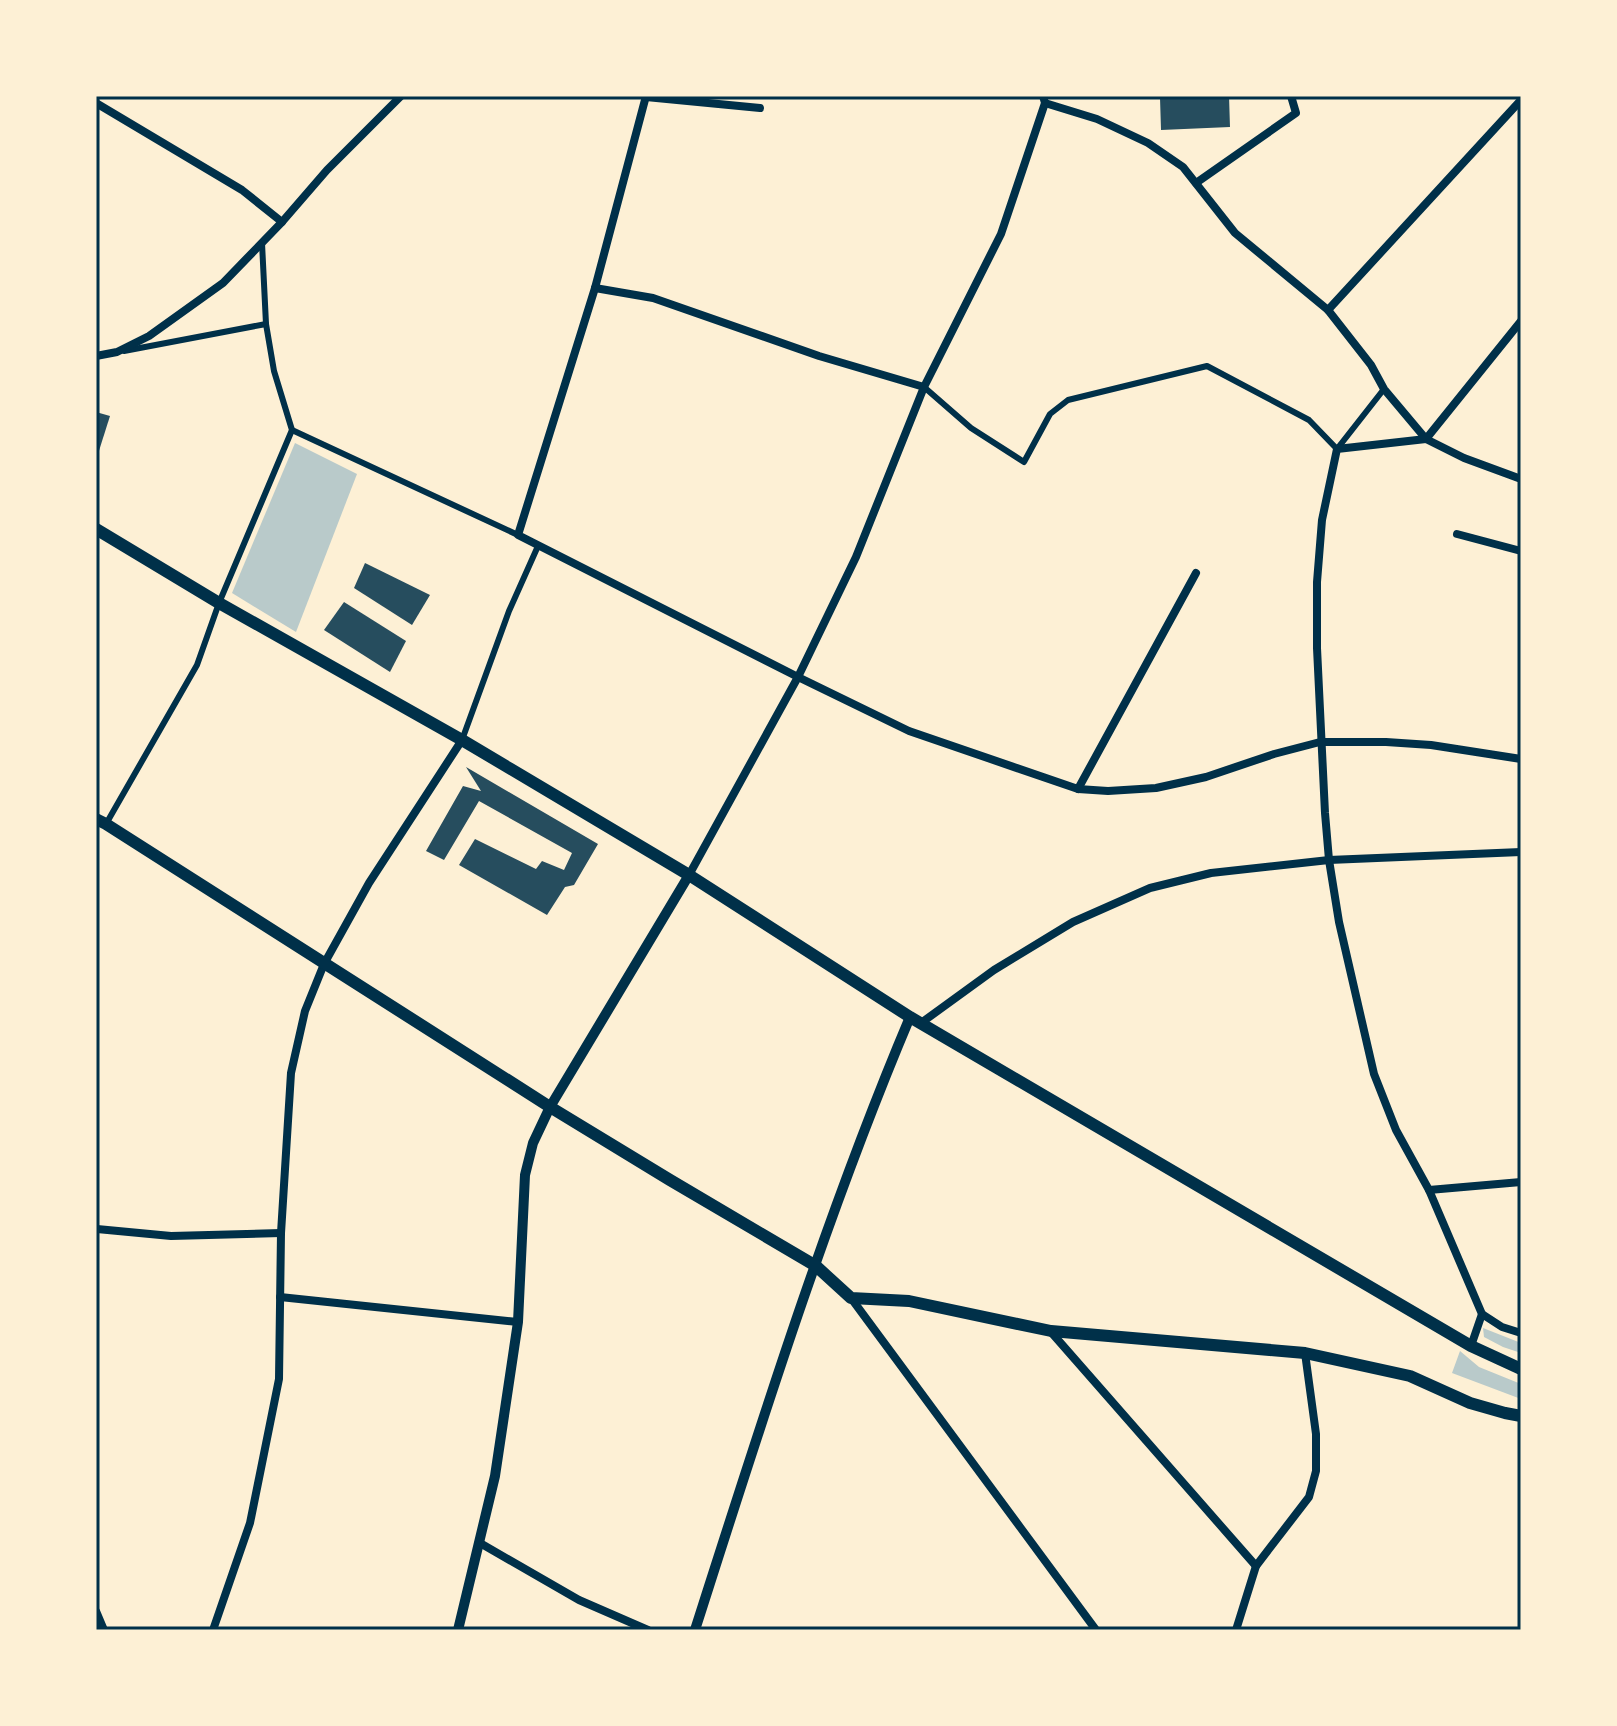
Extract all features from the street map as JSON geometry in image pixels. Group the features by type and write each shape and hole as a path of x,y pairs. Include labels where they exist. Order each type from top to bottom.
{"main road":[{"path":"96,529 689,875 915,1020 1471,1346 1521,1369"},
{"path":"101,822 550,1107 816,1266 851,1298 909,1301 1051,1331 1305,1353 1410,1376 1470,1403 1521,1416"}],"street":[{"path":"117,352 149,336 223,283 327,170 401,96"},
{"path":"1196,183 1296,113 1291,96"},
{"path":"1328,310 1521,99 1511,96"},
{"path":"518,535 595,288 646,97 760,108"},
{"path":"458,1630 495,1476 518,1322 525,1175 533,1143 550,1107 689,875 798,677 856,557 924,387 1001,234 1044,100 1097,119 1148,143 1183,167 1235,233 1328,310 1371,365 1384,389 1426,439 1464,458 1521,479"},
{"path":"96,103 242,190 282,222"},
{"path":"101,822 197,665 219,603 292,430 276,381 266,324 262,243"},
{"path":"595,288 653,298 819,356 924,387 971,428 1024,462 1050,414 1068,400 1207,366 1309,420 1337,449"},
{"path":"1337,449 1426,439 1521,321"},
{"path":"96,356 266,324"},
{"path":"1384,389 1337,449 1322,520 1317,582 1320,742 1329,860 1339,922 1374,1074 1396,1130 1429,1190 1482,1314 1502,1327 1521,1333"},
{"path":"292,430 518,535 909,731 1078,789 1156,788 1206,777 1320,742 1431,745 1521,759"},
{"path":"1457,534 1521,551"},
{"path":"213,1630 250,1523 279,1379 281,1233 291,1073 305,1011 324,964 369,883 462,740 509,611 538,546"},
{"path":"1078,789 1196,573"},
{"path":"695,1630 757,1436 876,1099 915,1020 1073,922 1150,888 1211,873 1329,860 1521,852"},
{"path":"1429,1190 1521,1182"},
{"path":"96,1231 171,1236 281,1233"},
{"path":"280,1297 518,1322"},
{"path":"851,1298 1096,1630"},
{"path":"1471,1346 1482,1314"},
{"path":"1051,1331 1256,1566"},
{"path":"1236,1630 1256,1566 1309,1497 1316,1471 1316,1434 1305,1353"},
{"path":"480,1543 579,1600 648,1630"},
{"path":"96,1611 104,1630"}],"shaded area":[{"path":"295,443 357,474 296,632 232,593"},
{"path":"1483,1328 1521,1343 1521,1353 1484,1337"},
{"path":"1460,1351 1479,1367 1521,1384 1521,1399 1452,1373"}],"building":[{"path":"1229,96 1230,127 1161,130 1160,97"},
{"path":"96,412 110,416 97,457 96,457"},
{"path":"365,563 430,595 412,625 354,588"},
{"path":"344,602 406,641 390,672 324,630"},
{"path":"466,767 598,844 574,885 565,887 547,915 459,865 475,839 536,869 542,861 564,870 572,853 479,801 444,860 426,851 463,786 481,791"}]}
